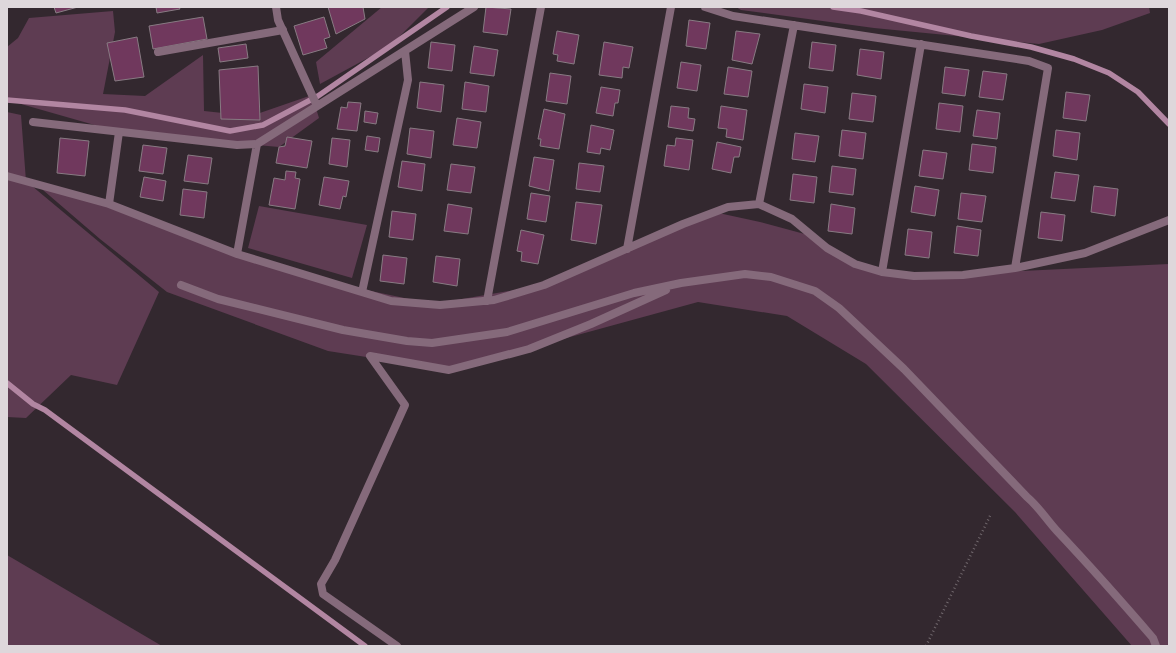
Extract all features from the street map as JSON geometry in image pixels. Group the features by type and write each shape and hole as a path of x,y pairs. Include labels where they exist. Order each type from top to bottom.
{"street":[{"path":"276,7 278,20 315,101"},
{"path":"33,122 237,145 258,144 315,101 405,51 474,7"},
{"path":"487,301 541,7"},
{"path":"627,249 671,7"},
{"path":"705,7 733,16 1029,61 1048,68 1015,268"},
{"path":"759,204 794,25"},
{"path":"158,52 283,30"},
{"path":"882,272 921,44"},
{"path":"362,292 408,80 405,51"},
{"path":"109,204 119,132"},
{"path":"237,254 258,144"},
{"path":"7,176 109,204 237,254 391,301 440,305 494,300 544,285 728,207 759,204 792,219 827,248 855,264 882,272 914,276 963,275 1015,268 1085,253 1169,220"},
{"path":"181,285 218,299 344,330 407,341 432,343 507,332 634,293 681,283 745,274 771,277 815,291 839,308 904,369 1027,497 1037,505 1048,521 1099,575 1153,638 1156,646"},
{"path":"397,646 323,594 321,584 335,560 404,405 370,356 450,370 533,348 591,324 681,283"}],"path":[{"path":"926,646 991,514"}],"shaded area":[{"path":"382,7 429,7 390,46 320,84 316,62"},
{"path":"736,7 1149,7 1150,13 1102,30 1039,44 874,28 741,10"},
{"path":"113,11 115,32 103,94 145,96 203,55 204,111 251,116 312,95 319,118 279,147 119,132 7,100 7,47 18,38 29,18"},
{"path":"7,112 21,115 26,181 159,292 117,385 71,375 26,418 7,417"},
{"path":"36,184 137,215 328,282 433,304 544,285 714,212 760,222 812,236 855,264 914,276 1169,264 1169,646 1132,646 1015,512 866,364 787,316 698,302 449,370 328,351 167,292 100,239"},
{"path":"259,206 367,225 352,278 248,248"},
{"path":"7,555 162,646 7,646"}],"building":[{"path":"54,7 78,7 56,13"},
{"path":"156,7 179,7 180,9 157,13"},
{"path":"328,7 363,7 365,19 336,34"},
{"path":"486,7 511,9 507,35 483,32"},
{"path":"203,17 207,39 153,49 149,26"},
{"path":"324,17 330,37 324,39 327,48 303,55 294,26"},
{"path":"689,20 710,23 706,49 686,46"},
{"path":"557,31 579,35 574,64 557,61 558,55 553,54"},
{"path":"736,31 760,34 752,64 732,60"},
{"path":"137,37 144,77 115,81 107,43"},
{"path":"431,42 455,45 452,71 428,68"},
{"path":"604,42 633,47 629,68 623,67 622,78 599,75"},
{"path":"812,42 836,45 833,71 809,68"},
{"path":"246,44 248,58 220,62 218,48"},
{"path":"474,46 498,50 494,76 470,73"},
{"path":"860,49 884,52 881,79 857,75"},
{"path":"681,62 701,65 697,91 677,88"},
{"path":"258,66 260,120 221,119 219,70"},
{"path":"728,67 752,71 748,97 724,94"},
{"path":"945,67 969,70 965,96 942,93"},
{"path":"983,71 1007,74 1003,100 979,97"},
{"path":"550,73 571,76 567,104 546,101"},
{"path":"420,82 444,85 441,112 417,108"},
{"path":"465,82 489,86 486,112 462,109"},
{"path":"804,84 828,87 825,113 801,109"},
{"path":"601,87 620,90 618,103 615,103 613,116 596,113"},
{"path":"1066,92 1090,95 1086,121 1063,118"},
{"path":"852,93 876,96 873,122 849,119"},
{"path":"348,102 361,103 357,131 337,129 341,107 347,108"},
{"path":"939,103 963,106 960,132 936,129"},
{"path":"671,106 689,108 688,118 695,119 693,131 668,127"},
{"path":"721,106 747,110 743,140 726,137 727,129 718,128"},
{"path":"544,109 565,114 559,149 540,146 541,139 538,139"},
{"path":"977,110 1000,113 997,139 973,136"},
{"path":"365,111 378,113 376,124 364,122"},
{"path":"457,118 481,122 477,148 453,145"},
{"path":"591,125 614,130 610,150 601,148 600,154 587,152"},
{"path":"410,128 434,131 431,158 407,154"},
{"path":"842,130 866,133 863,159 839,156"},
{"path":"1056,130 1080,133 1077,160 1053,156"},
{"path":"795,133 819,136 815,162 792,159"},
{"path":"367,136 380,138 378,152 365,150"},
{"path":"287,137 312,141 307,168 276,163 279,147 285,146"},
{"path":"60,138 89,141 85,176 57,173"},
{"path":"332,138 350,140 347,167 329,164"},
{"path":"676,138 693,140 689,170 664,166 667,145 675,146"},
{"path":"717,142 741,147 739,157 734,157 731,173 712,169"},
{"path":"972,144 996,147 993,173 969,170"},
{"path":"143,145 167,148 163,174 139,171"},
{"path":"923,150 947,153 943,179 919,176"},
{"path":"188,155 212,158 208,184 184,181"},
{"path":"534,157 554,160 549,191 529,186"},
{"path":"402,161 425,164 422,191 398,187"},
{"path":"579,163 604,166 600,192 576,189"},
{"path":"451,164 475,167 471,193 447,190"},
{"path":"832,166 856,169 853,195 829,192"},
{"path":"286,171 296,172 295,178 300,179 295,209 269,205 274,178 285,180"},
{"path":"1055,172 1079,175 1075,201 1051,198"},
{"path":"793,174 817,177 814,203 790,200"},
{"path":"144,177 166,181 163,201 140,197"},
{"path":"324,177 349,181 346,197 343,196 340,209 319,205"},
{"path":"915,186 939,190 935,216 911,212"},
{"path":"1094,186 1118,189 1115,216 1091,212"},
{"path":"183,189 207,192 204,218 180,215"},
{"path":"531,193 550,196 546,222 527,219"},
{"path":"961,193 986,196 982,222 958,219"},
{"path":"576,202 602,205 596,244 571,240"},
{"path":"448,204 472,208 468,234 444,231"},
{"path":"831,204 855,208 852,234 828,231"},
{"path":"392,211 416,214 413,240 389,237"},
{"path":"1041,212 1065,215 1062,241 1038,238"},
{"path":"957,226 981,230 978,256 954,253"},
{"path":"908,229 932,232 929,258 905,255"},
{"path":"521,230 544,235 538,264 521,261 522,252 517,251"},
{"path":"383,255 407,258 404,284 380,281"},
{"path":"436,256 460,259 457,286 433,282"}],"waterway":[{"path":"7,100 125,110 230,131 263,125 318,96 447,7"},
{"path":"833,7 861,11 971,36 1031,47 1074,59 1109,73 1138,92 1169,124"},
{"path":"7,383 33,404 45,410 365,646"}]}
